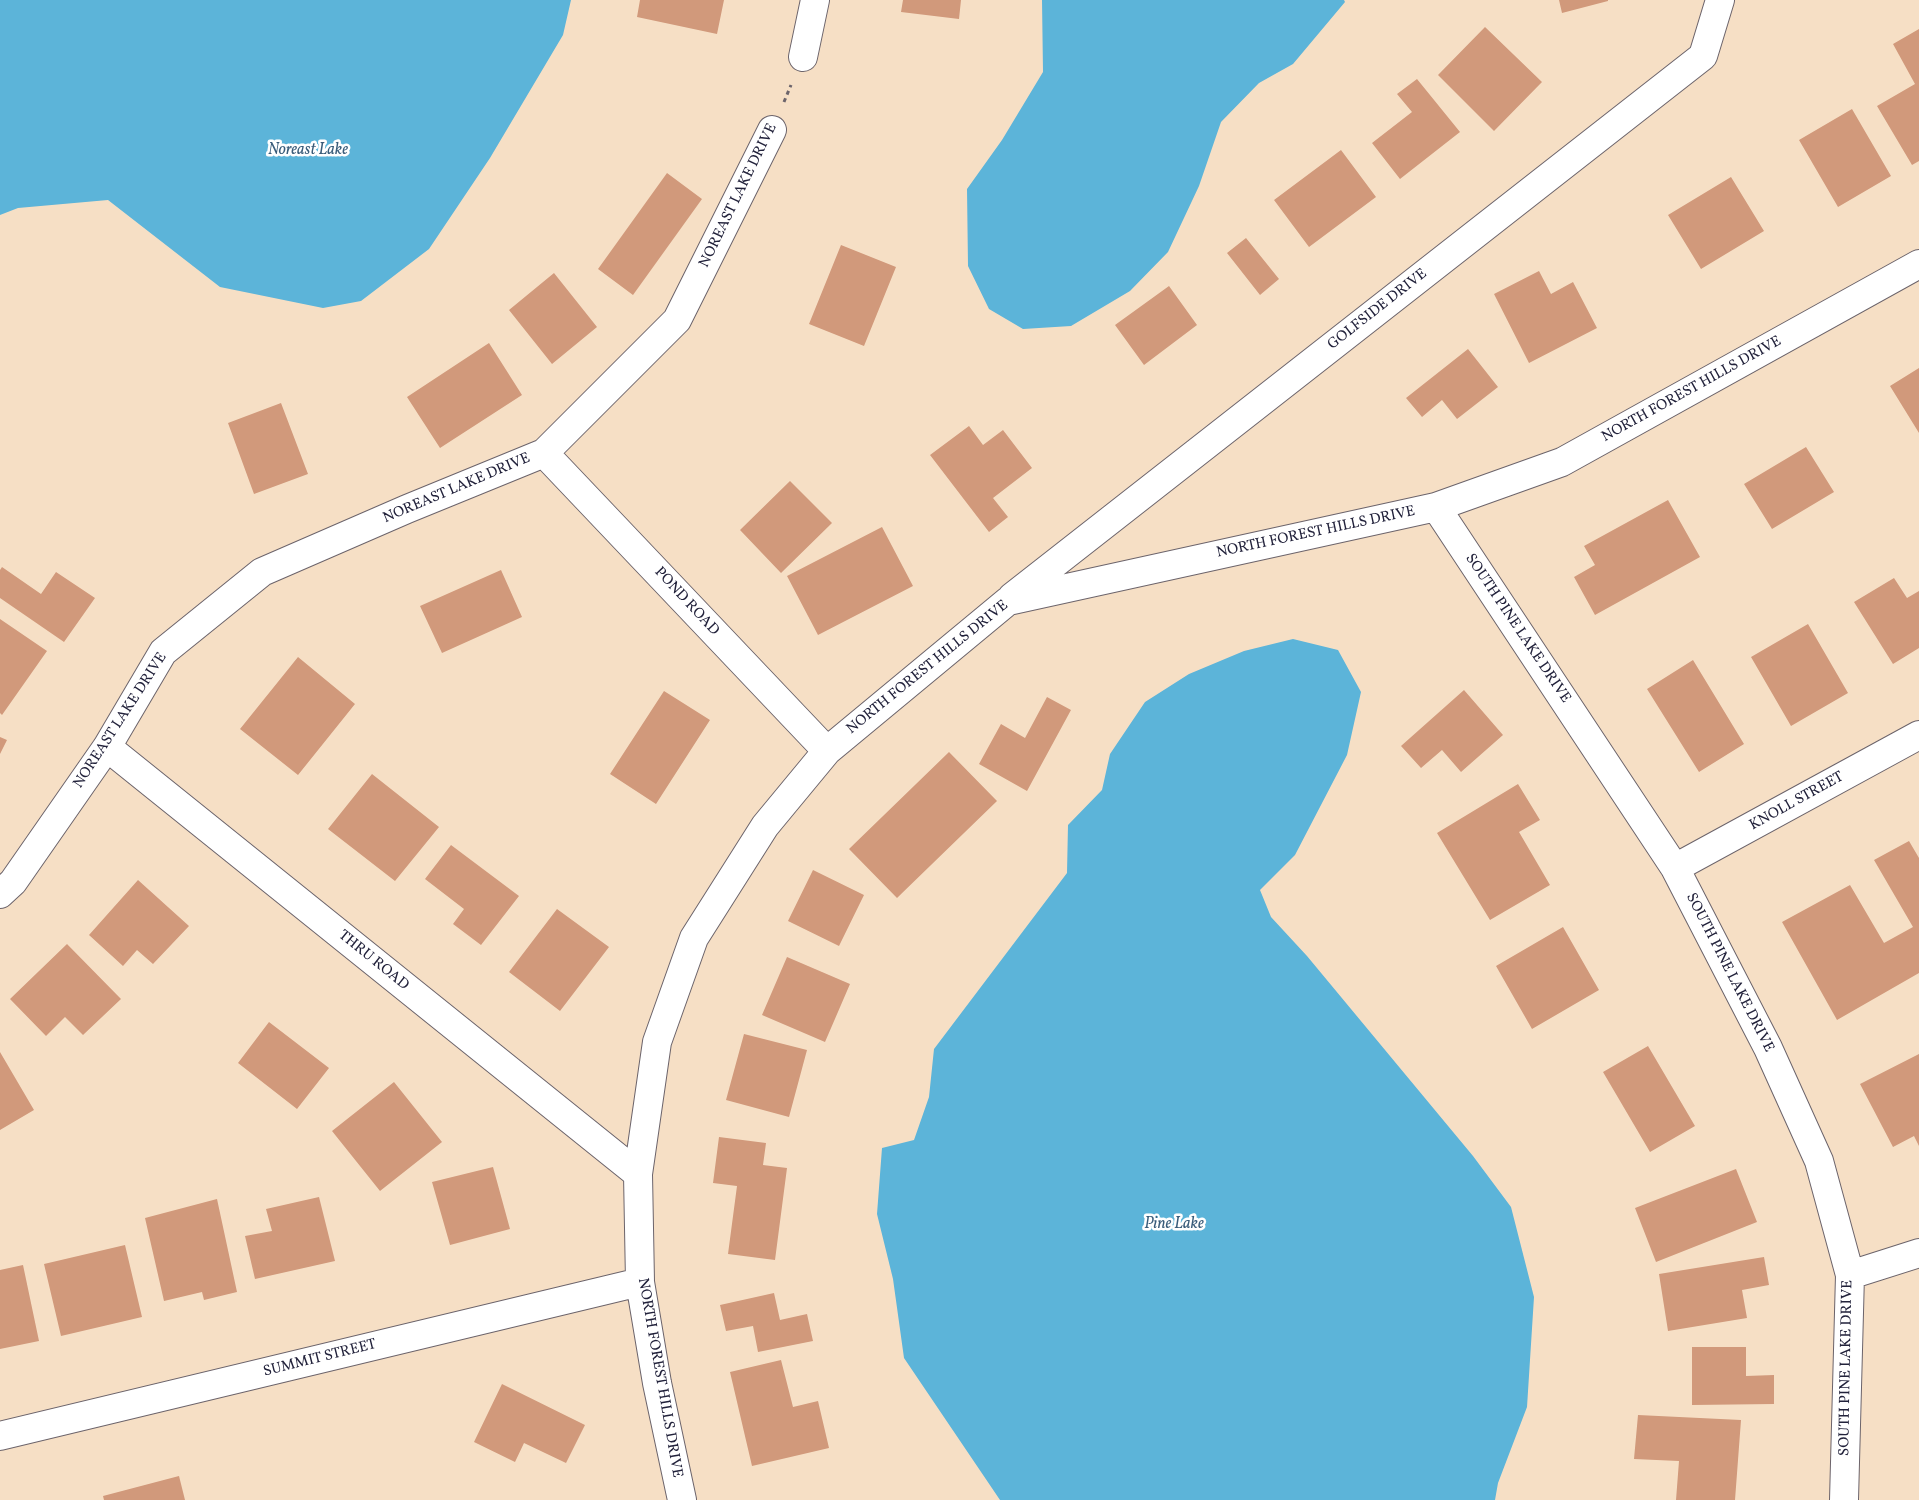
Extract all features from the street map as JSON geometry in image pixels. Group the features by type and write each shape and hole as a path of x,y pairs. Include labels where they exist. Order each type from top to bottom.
{"street":[{"path":"803,57 815,0"},
{"name":"GOLFSIDE DRIVE","path":"1008,601 1703,56 1720,0"},
{"name":"NOREAST LAKE DRIVE","path":"0,894 13,882 107,747 163,652 262,572 544,452 677,320 772,130"},
{"name":"NORTH FOREST HILLS DRIVE","path":"682,1500 657,1383 640,1282 638,1174 657,1042 694,938 765,826 827,751 1008,601 1436,507 1562,462 1919,264"},
{"name":"POND ROAD","path":"544,452 827,751"},
{"name":"SOUTH PINE LAKE DRIVE","path":"1436,507 1675,868 1768,1048 1819,1161 1850,1275 1844,1500"},
{"name":"KNOLL STREET","path":"1675,868 1919,735"},
{"name":"THRU ROAD","path":"107,747 638,1174"},
{"path":"1850,1275 1919,1253"},
{"name":"SUMMIT STREET","path":"0,1436 640,1282"}],"path":[{"name":"NOREAST LAKE DRIVE","path":"772,130 803,57"}],"water":[{"name":"Noreast Lake","path":"0,0 571,0 563,35 490,158 429,249 361,301 323,308 220,287 108,200 18,208 0,215"},
{"path":"1042,0 1344,0 1345,2 1293,64 1259,83 1221,122 1199,186 1168,252 1130,291 1071,326 1023,329 989,309 968,266 967,189 1002,140 1043,72"},
{"name":"Pine Lake","path":"1293,639 1338,650 1361,692 1347,755 1295,855 1260,890 1271,917 1307,956 1473,1156 1511,1207 1534,1297 1527,1407 1498,1483 1495,1500 1000,1500 904,1358 893,1279 877,1214 882,1148 914,1140 929,1097 934,1049 1067,873 1068,825 1102,790 1110,754 1145,702 1189,674 1244,651"}],"building":[{"path":"640,0 724,0 717,34 637,17"},
{"path":"903,0 961,0 959,19 901,12"},
{"path":"1559,0 1608,0 1608,1 1562,13"},
{"path":"1485,27 1542,82 1494,131 1438,75"},
{"path":"1919,29 1919,161 1912,165 1877,106 1915,84 1893,44"},
{"path":"1417,79 1460,132 1400,179 1372,143 1412,112 1397,94"},
{"path":"1852,109 1891,176 1838,207 1799,140"},
{"path":"1341,150 1376,197 1309,247 1274,200"},
{"path":"667,173 702,199 633,295 598,269"},
{"path":"1731,177 1764,231 1701,269 1668,215"},
{"path":"1246,238 1279,279 1260,295 1227,253"},
{"path":"841,245 896,267 864,346 809,324"},
{"path":"1539,271 1551,294 1573,282 1597,328 1529,363 1494,294"},
{"path":"554,273 597,327 552,364 509,310"},
{"path":"1169,286 1197,325 1144,365 1115,325"},
{"path":"489,343 522,395 440,448 407,397"},
{"path":"1468,349 1498,387 1457,419 1442,400 1422,417 1406,398"},
{"path":"1919,368 1919,433 1890,386"},
{"path":"281,403 308,474 254,494 228,423"},
{"path":"969,426 983,445 1003,430 1032,468 993,498 1008,517 989,532 930,455"},
{"path":"1806,447 1834,492 1772,529 1744,484"},
{"path":"790,481 832,523 781,573 740,530"},
{"path":"1668,500 1700,557 1595,615 1574,577 1595,565 1584,546"},
{"path":"882,527 913,586 818,635 787,576"},
{"path":"2,567 41,594 56,572 95,598 64,642 0,598 0,570"},
{"path":"501,570 522,617 442,653 420,606"},
{"path":"1894,578 1907,598 1919,591 1919,648 1893,664 1854,602"},
{"path":"0,619 47,651 2,715 0,713"},
{"path":"1808,624 1848,693 1791,726 1751,657"},
{"path":"298,657 355,704 298,775 240,729"},
{"path":"1693,660 1744,744 1699,772 1647,689"},
{"path":"1464,690 1503,735 1461,772 1442,750 1421,768 1401,746"},
{"path":"664,691 710,720 656,804 610,774"},
{"path":"1047,697 1071,710 1027,791 979,764 1001,724 1025,738"},
{"path":"0,737 7,740 0,754"},
{"path":"949,752 997,801 897,898 849,849"},
{"path":"372,774 439,827 395,881 328,829"},
{"path":"1518,784 1540,820 1519,832 1550,885 1490,920 1437,833"},
{"path":"1909,841 1919,858 1919,973 1837,1020 1782,922 1850,885 1884,943 1913,927 1874,860"},
{"path":"451,845 519,896 481,945 453,924 464,909 425,879"},
{"path":"813,870 864,895 839,946 788,921"},
{"path":"138,880 189,926 153,964 137,950 123,966 89,935"},
{"path":"557,909 609,947 560,1011 509,972"},
{"path":"1563,927 1599,990 1532,1029 1496,966"},
{"path":"67,944 121,999 83,1035 65,1017 46,1036 10,999"},
{"path":"787,957 850,984 825,1042 762,1015"},
{"path":"269,1022 329,1068 297,1109 238,1063"},
{"path":"744,1034 807,1050 789,1117 726,1100"},
{"path":"1648,1046 1695,1126 1650,1152 1603,1072"},
{"path":"0,1052 34,1110 0,1130"},
{"path":"1919,1054 1919,1146 1914,1136 1893,1147 1860,1084"},
{"path":"394,1082 442,1142 380,1191 332,1131"},
{"path":"719,1137 766,1143 763,1165 787,1168 775,1260 728,1254 737,1186 713,1183"},
{"path":"493,1167 510,1229 450,1245 432,1182"},
{"path":"1736,1169 1757,1222 1656,1262 1635,1208"},
{"path":"319,1197 335,1261 255,1279 245,1236 272,1231 266,1209"},
{"path":"217,1199 237,1292 204,1300 202,1292 164,1301 145,1218"},
{"path":"125,1245 142,1317 61,1336 44,1264"},
{"path":"1764,1257 1769,1285 1742,1290 1747,1318 1668,1331 1659,1274"},
{"path":"23,1265 39,1341 0,1349 0,1270"},
{"path":"774,1293 780,1320 807,1314 813,1341 758,1352 753,1326 726,1331 720,1305"},
{"path":"1692,1347 1746,1347 1746,1376 1774,1375 1774,1404 1692,1405"},
{"path":"781,1360 793,1407 818,1401 829,1448 752,1466 730,1372"},
{"path":"502,1384 585,1425 566,1463 524,1443 515,1462 474,1442"},
{"path":"1638,1415 1741,1420 1735,1500 1676,1500 1679,1461 1634,1459"},
{"path":"179,1476 185,1500 104,1500 103,1496"}]}
